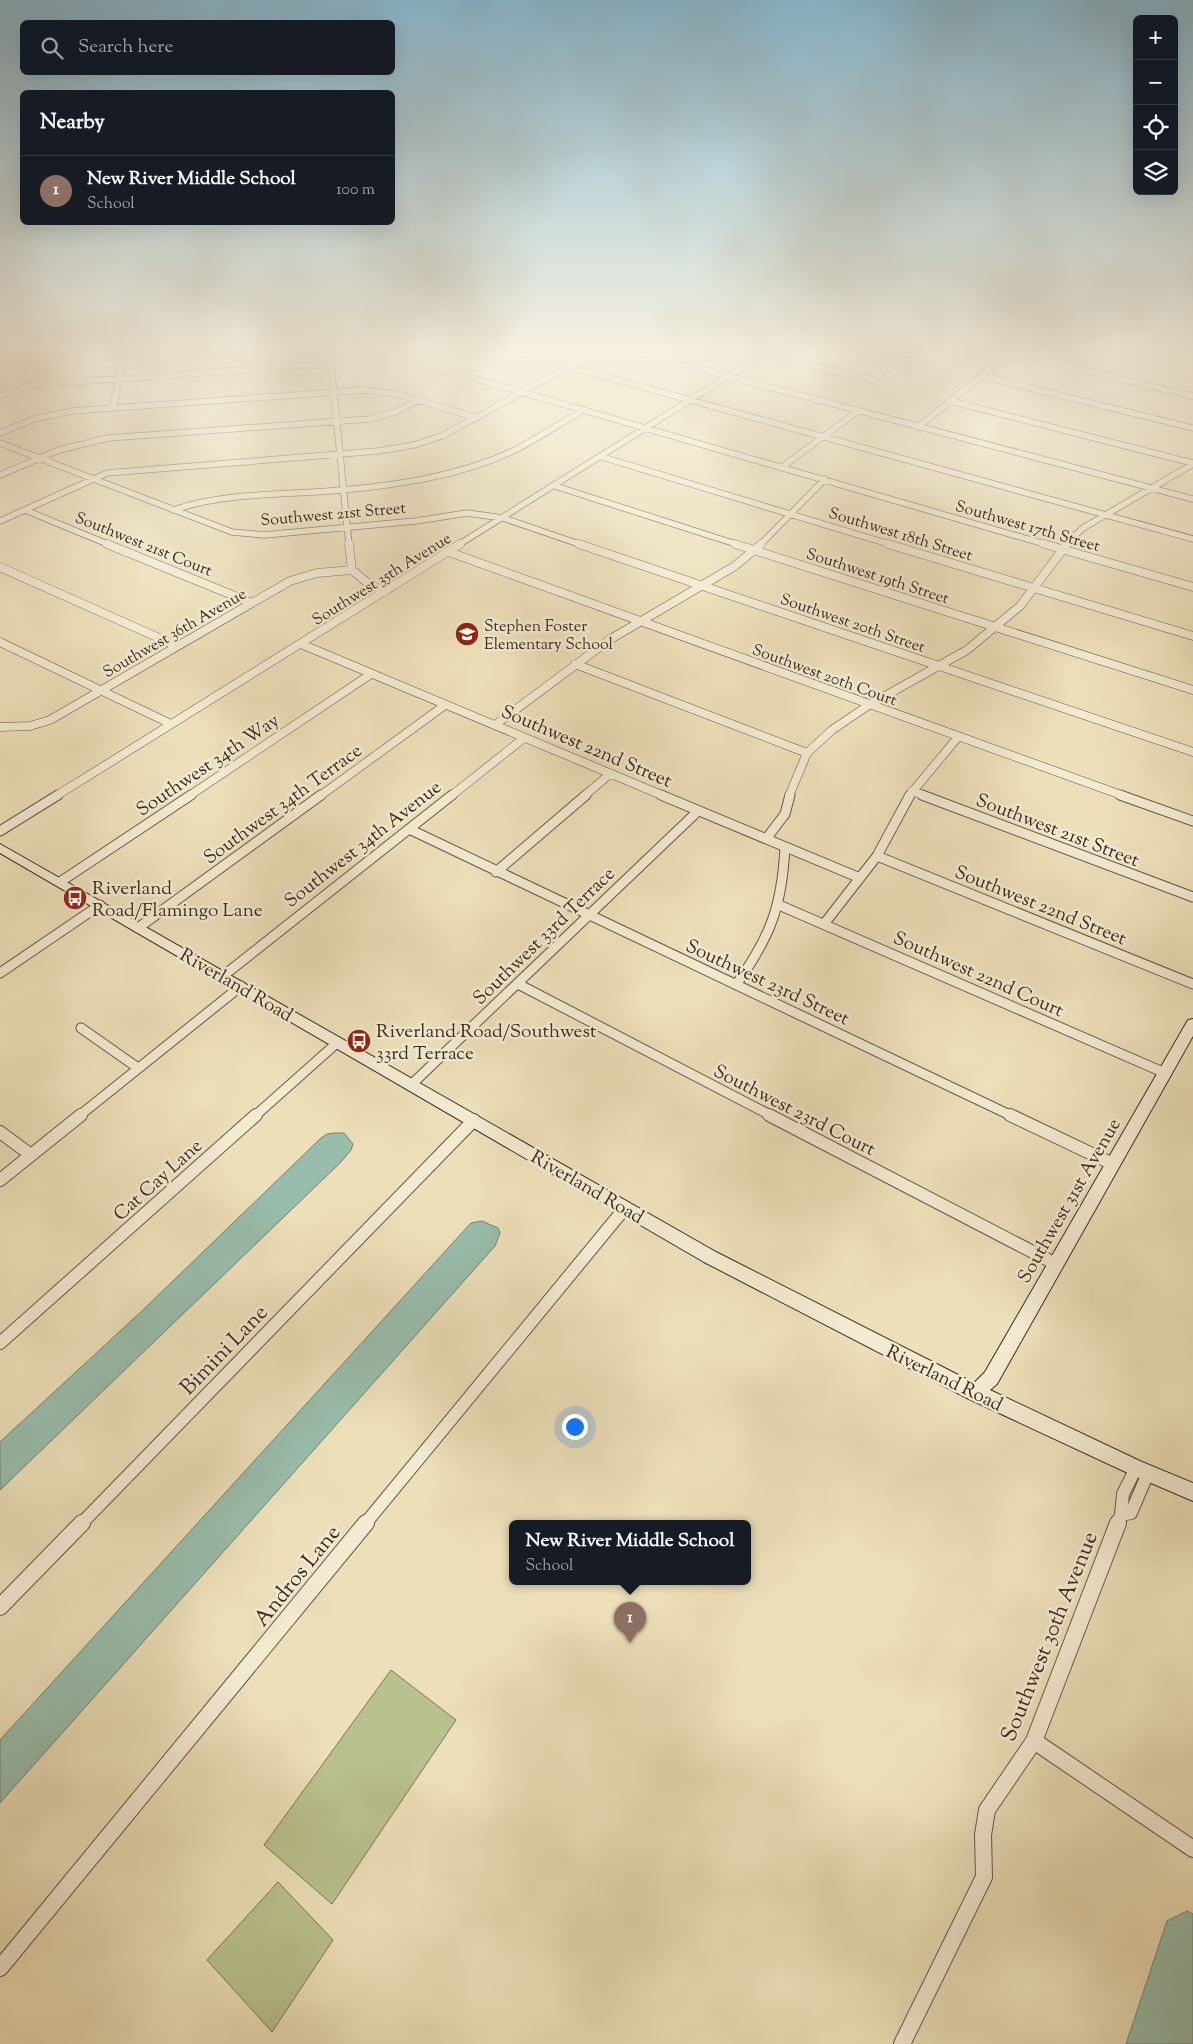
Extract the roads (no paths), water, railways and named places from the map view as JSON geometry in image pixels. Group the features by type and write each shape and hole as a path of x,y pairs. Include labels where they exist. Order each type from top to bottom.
{"street":[{"path":"0,475 38,458 87,442"},
{"path":"339,442 352,570 369,584 384,592"},
{"path":"0,521 107,473 124,470 378,451 420,442"},
{"path":"172,510 202,500 344,490 417,482 484,464 527,442"},
{"name":"Southwest 35th Avenue","path":"0,831 624,442"},
{"name":"Southwest 17th Street","path":"697,442 1193,586"},
{"path":"782,467 814,442"},
{"path":"841,442 1193,539"},
{"path":"977,442 1193,499"},
{"path":"1112,442 1193,463"},
{"name":"Southwest 21st Street","path":"0,443 172,510 232,532 248,535 416,522 467,513 503,518"},
{"name":"Southwest 18th Street","path":"602,456 1193,636"},
{"path":"766,839 785,814 792,785 807,753 832,730 868,705 940,667 997,627 1020,606 1062,548 1083,528 1193,463"},
{"path":"495,725 575,664 640,622 704,586 755,550 825,480"},
{"name":"Southwest 19th Street","path":"555,486 1193,690"},
{"name":"Southwest 21st Court","path":"25,510 252,603"},
{"name":"Southwest 20th Street","path":"503,518 1193,752"},
{"name":"Southwest 20th Court","path":"449,552 1193,821"},
{"path":"0,567 177,646"},
{"name":"Southwest 36th Avenue","path":"0,727 30,726 50,720 301,576 352,570"},
{"path":"0,642 171,724"},
{"name":"Southwest 22nd Street","path":"301,644 445,706 495,725 860,878"},
{"path":"575,664 807,753"},
{"name":"Southwest 34th Way","path":"60,882 372,674"},
{"name":"Southwest 34th Terrace","path":"138,928 445,706"},
{"path":"824,924 877,856 912,791 958,737"},
{"name":"Southwest 34th Avenue","path":"222,976 524,738"},
{"path":"496,872 610,774"},
{"name":"Southwest 21st Street","path":"912,791 1193,897"},
{"name":"Southwest 33rd Terrace","path":"412,1084 698,811"},
{"name":"Southwest 23rd Street","path":"409,829 1113,1164"},
{"path":"736,985 761,950 770,933 779,905 785,875 785,847"},
{"name":"Riverland Road","path":"0,849 412,1084 710,1257 975,1393 1142,1471 1193,1492"},
{"name":"Southwest 22nd Street","path":"877,856 1193,984"},
{"path":"0,973 100,905"},
{"name":"Southwest 22nd Court","path":"779,905 1164,1073"},
{"name":"Southwest 23rd Court","path":"518,984 1056,1264"},
{"path":"0,1180 241,986"},
{"path":"81,1028 138,1068"},
{"name":"Southwest 31st Avenue","path":"975,1393 991,1378 1164,1073 1191,1031"},
{"name":"Cat Cay Lane","path":"0,1343 338,1042"},
{"name":"Bimini Lane","path":"0,1607 474,1120"},
{"path":"0,1132 31,1155"},
{"name":"Andros Lane","path":"0,1968 625,1208"},
{"name":"Southwest 30th Avenue","path":"902,2044 984,1877 983,1835 987,1810 1034,1741 1121,1515 1131,1513 1142,1471"},
{"path":"1034,1741 1193,1849"}],"place":[{"name":"Stephen Foster Elementary School","path":"467,634"},
{"name":"Riverland Road/Flamingo Lane","path":"75,898"},
{"name":"Riverland Road/Southwest 33rd Terrace","path":"359,1041"},
{"name":"New River Middle School","path":"630,1643"}]}
